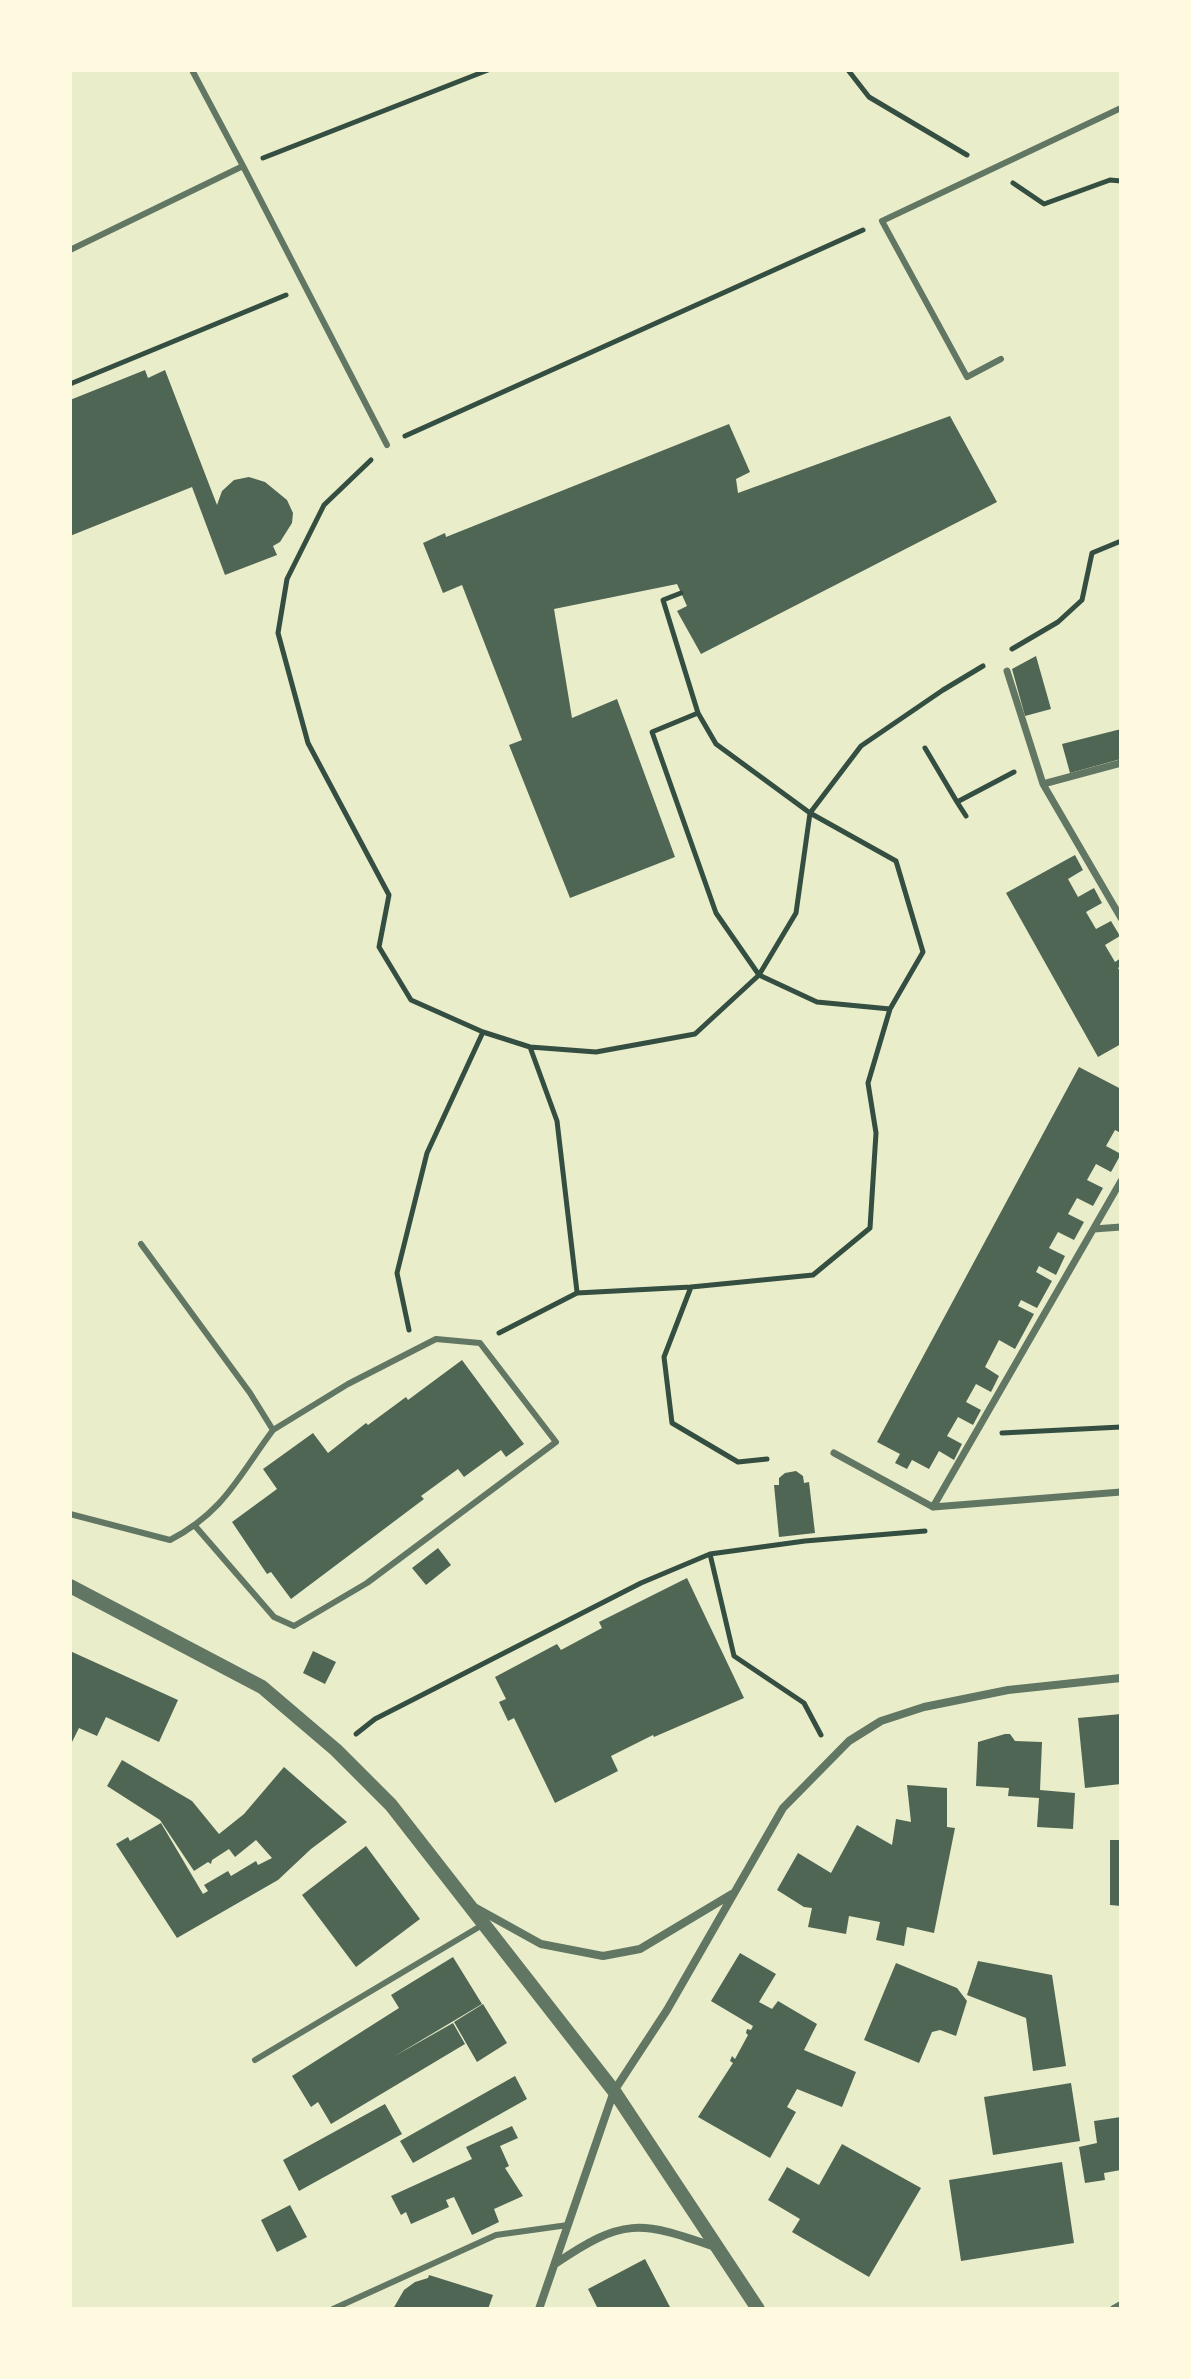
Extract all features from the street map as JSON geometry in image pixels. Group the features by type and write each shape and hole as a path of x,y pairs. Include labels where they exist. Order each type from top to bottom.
{"street":[{"path":"1007,671 1043,784 1121,918"},
{"path":"1043,784 1121,763"},
{"path":"933,1507 1121,1181"},
{"path":"1094,1229 1121,1228"},
{"path":"834,1453 933,1507 1121,1492"},
{"path":"70,1586 262,1687 336,1750 391,1805 614,2091 758,2309"},
{"path":"539,2309 614,2091 667,2010 783,1808 849,1741 881,1721 924,1707 1008,1690 1121,1678"},
{"path":"468,1904 541,1944 603,1956 640,1949 733,1893"},
{"path":"554,2264 589,2241 623,2227 664,2229 715,2247"},
{"path":"1114,2309 1121,2305"}],"lane":[{"path":"192,70 387,445"},
{"path":"1001,359 967,377 882,221 1121,108"},
{"path":"70,250 243,166"},
{"path":"141,1244 250,1393 273,1430"},
{"path":"70,1514 170,1540 196,1527 223,1502 273,1430 348,1384 436,1339 480,1343 556,1442 367,1583 294,1626 274,1617 196,1527"},
{"path":"255,2060 484,1924"},
{"path":"333,2309 496,2235 568,2225"}],"path":[{"path":"243,166 488,70"},
{"path":"882,221 387,445 324,505 287,579 278,633 308,743 389,895 379,947 411,1000 483,1032 530,1047 596,1052 695,1034 759,975 796,913 810,813 861,746 943,690 994,660"},
{"path":"70,384 305,287"},
{"path":"1007,652 1058,622 1082,600 1092,553 1121,541"},
{"path":"480,1343 577,1293 691,1287 813,1275 870,1228 876,1133 868,1083 890,1009 923,952 896,861 810,813 716,744 698,713 663,600 681,593"},
{"path":"698,713 652,732 716,913 759,975 817,1002 890,1009"},
{"path":"925,748 966,816"},
{"path":"957,802 1036,760"},
{"path":"413,1350 397,1273 427,1153 483,1032"},
{"path":"530,1047 557,1121 577,1293"},
{"path":"691,1287 664,1357 672,1423 738,1462 767,1459"},
{"path":"975,1434 1121,1427"},
{"path":"336,1750 375,1719 641,1583 710,1554 805,1541 932,1531"},
{"path":"710,1554 734,1656 804,1703 832,1757"}],"building":[{"path":"145,370 148,378 165,370 217,505 222,491 234,480 249,477 265,482 287,500 293,513 292,523 280,542 273,546 277,555 225,575 192,487 70,536 70,400"},
{"path":"950,416 997,502 701,654 677,611 687,606 677,584 554,609 572,718 617,699 675,857 570,898 509,745 522,740 462,585 443,593 423,543 445,533 446,537 729,424 750,472 736,479 738,493"},
{"path":"1036,656 1051,709 1025,716 1012,669"},
{"path":"1121,729 1121,759 1070,773 1062,744"},
{"path":"1075,855 1083,870 1068,879 1078,897 1094,888 1102,903 1086,912 1096,929 1111,921 1120,936 1105,945 1115,962 1121,958 1118,968 1121,973 1121,1044 1098,1057 1006,893"},
{"path":"1079,1067 1121,1089 1121,1133 1115,1130 1106,1146 1121,1154 1111,1172 1096,1164 1087,1180 1103,1188 1093,1206 1077,1198 1068,1214 1084,1222 1074,1240 1058,1232 1049,1248 1065,1256 1056,1275 1039,1266 1036,1272 1052,1281 1037,1308 1021,1300 1018,1306 1034,1314 1015,1349 999,1340 985,1367 999,1376 991,1392 976,1384 966,1402 981,1410 973,1425 958,1417 947,1436 962,1444 954,1460 939,1451 929,1469 912,1460 907,1469 895,1463 900,1454 877,1442"},
{"path":"462,1360 524,1444 506,1457 501,1450 464,1477 458,1469 421,1496 424,1499 291,1599 271,1572 267,1574 232,1522 277,1489 263,1469 313,1433 328,1453 366,1423 368,1425 406,1397 408,1400"},
{"path":"796,1471 803,1476 804,1483 809,1482 815,1533 779,1537 774,1485 779,1485 779,1478 785,1473"},
{"path":"438,1548 451,1565 426,1585 412,1568"},
{"path":"687,1578 744,1698 653,1735 611,1756 618,1771 555,1803 514,1718 508,1721 499,1702 506,1699 495,1677 557,1644 561,1650 602,1628 599,1622"},
{"path":"70,1651 178,1700 159,1742 106,1717 97,1736 79,1728 70,1746"},
{"path":"313,1651 336,1662 325,1684 303,1673"},
{"path":"1121,1714 1121,1784 1085,1788 1078,1718"},
{"path":"1010,1734 1015,1741 1042,1742 1040,1790 1075,1793 1073,1829 1037,1827 1039,1798 1008,1796 1009,1788 976,1786 978,1742"},
{"path":"122,1760 192,1801 219,1834 244,1814 284,1767 347,1822 311,1849 278,1880 177,1938 116,1844 128,1837 130,1841 161,1823 203,1894 208,1891 204,1885 228,1871 231,1876 256,1861 258,1865 272,1858 256,1840 235,1857 229,1849 212,1860 211,1864 208,1862 194,1871 160,1820 107,1786"},
{"path":"907,1785 947,1788 947,1827 955,1828 934,1933 907,1927 904,1946 876,1940 880,1922 849,1916 846,1934 808,1927 812,1908 804,1907 777,1890 798,1853 831,1873 857,1825 892,1845 896,1819 911,1822"},
{"path":"1110,1840 1121,1840 1121,1906 1110,1905"},
{"path":"366,1846 420,1919 356,1967 302,1895"},
{"path":"740,1953 776,1974 759,2002 772,2009 778,2001 817,2024 804,2050 856,2072 842,2107 797,2089 787,2107 796,2112 770,2158 698,2117 733,2063 730,2061 732,2056 735,2059 748,2035 747,2029 751,2030 753,2026 711,2001"},
{"path":"453,1957 482,2004 393,2057 453,2023 465,2044 331,2124 318,2102 311,2107 292,2076 399,2008 391,1995"},
{"path":"978,1961 1052,1975 1066,2066 1033,2071 1026,2018 967,1995"},
{"path":"896,1963 957,1988 967,2001 956,2036 940,2030 932,2032 919,2063 864,2040"},
{"path":"483,2004 507,2043 477,2062 454,2022"},
{"path":"515,2076 527,2099 413,2163 400,2141"},
{"path":"1071,2083 1080,2141 993,2155 984,2097"},
{"path":"385,2104 402,2134 299,2191 283,2160"},
{"path":"1121,2117 1121,2170 1104,2173 1105,2180 1085,2183 1079,2147 1097,2143 1094,2121"},
{"path":"512,2126 518,2138 500,2146 509,2166 505,2168 523,2196 494,2209 499,2222 472,2235 454,2197 446,2200 449,2207 411,2224 406,2212 401,2215 391,2196 472,2159 466,2147"},
{"path":"842,2144 921,2188 869,2277 792,2232 800,2219 768,2200 787,2167 819,2185"},
{"path":"1062,2162 1074,2243 961,2261 949,2180"},
{"path":"290,2205 307,2237 277,2252 261,2220"},
{"path":"645,2259 671,2309 598,2309 588,2289"},
{"path":"429,2275 493,2295 488,2309 393,2309 404,2290"}]}
